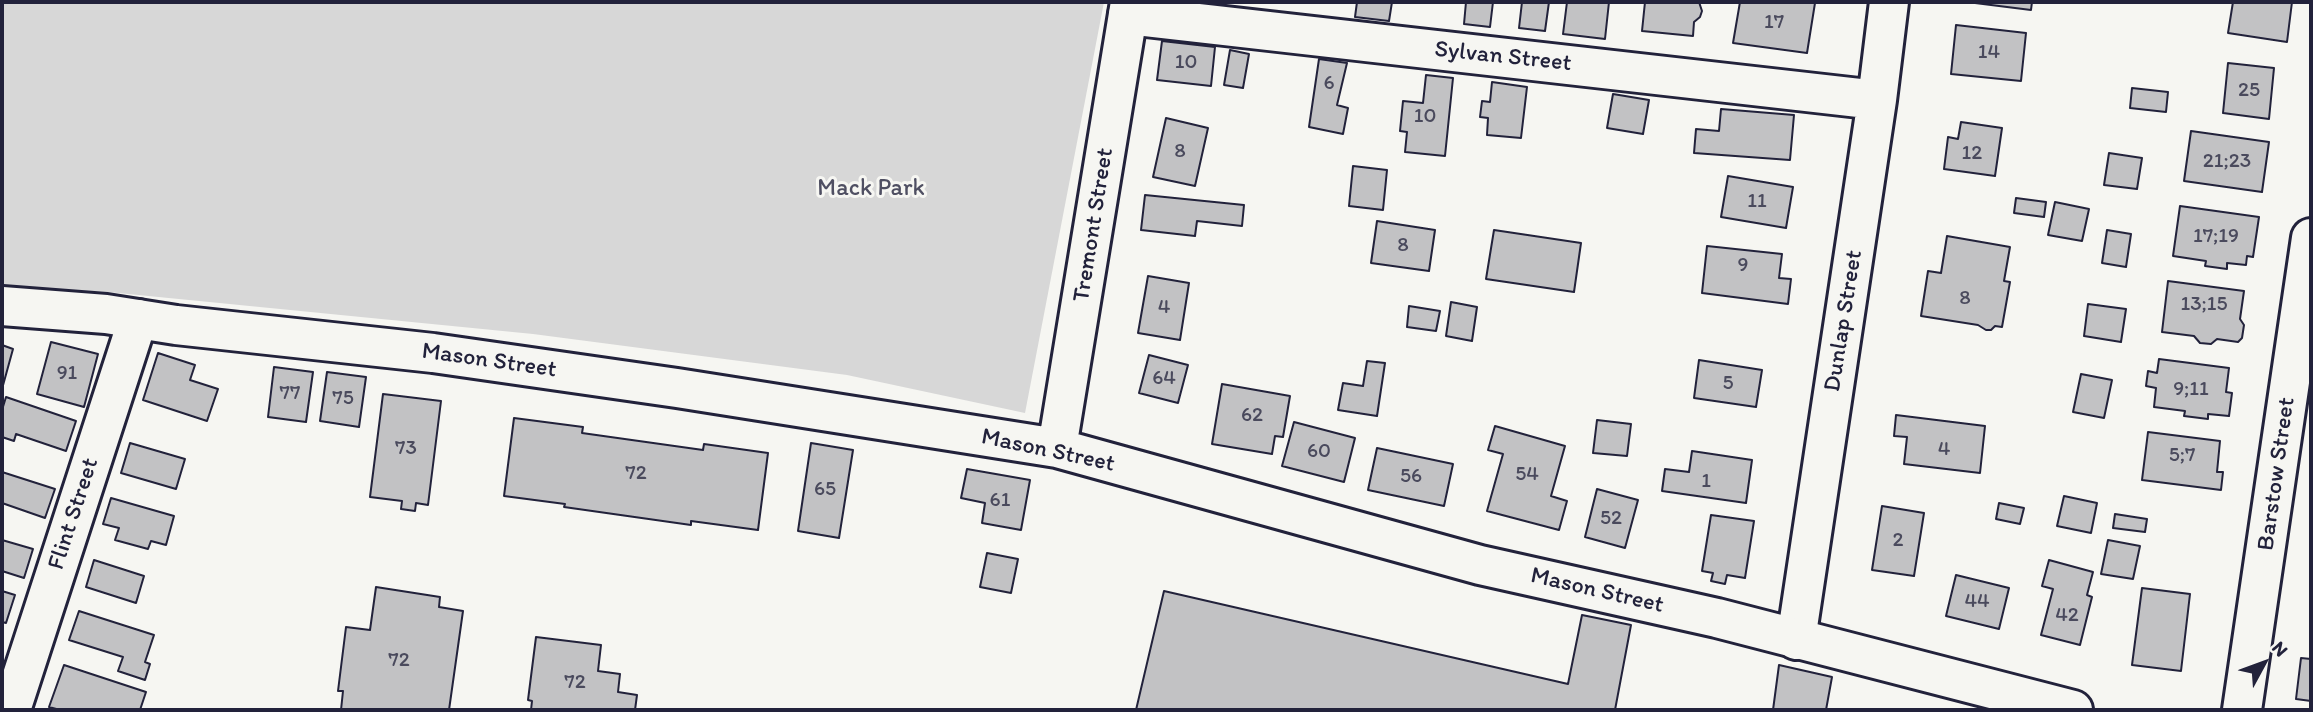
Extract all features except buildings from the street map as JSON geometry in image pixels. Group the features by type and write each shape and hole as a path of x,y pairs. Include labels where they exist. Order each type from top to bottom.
{"street":[{"name":"Dunlap Street","path":"1796,639 1877,100 1889,2"},
{"name":"Sylvan Street","path":"1129,8 1877,100"},
{"name":"Tremont Street","path":"1057,448 1129,8"},
{"name":"Barstow Street","path":"2242,710 2311,238"},
{"name":"Mason Street","path":"2,306 138,319 460,357 1057,448 1480,565 1717,618 2073,710"},
{"name":"Flint Street","path":"11,710 138,319"}],"green space":[{"name":"Mack Park","path":"2,2 1104,2 1025,413 847,375 533,334 108,292 2,288"}]}
